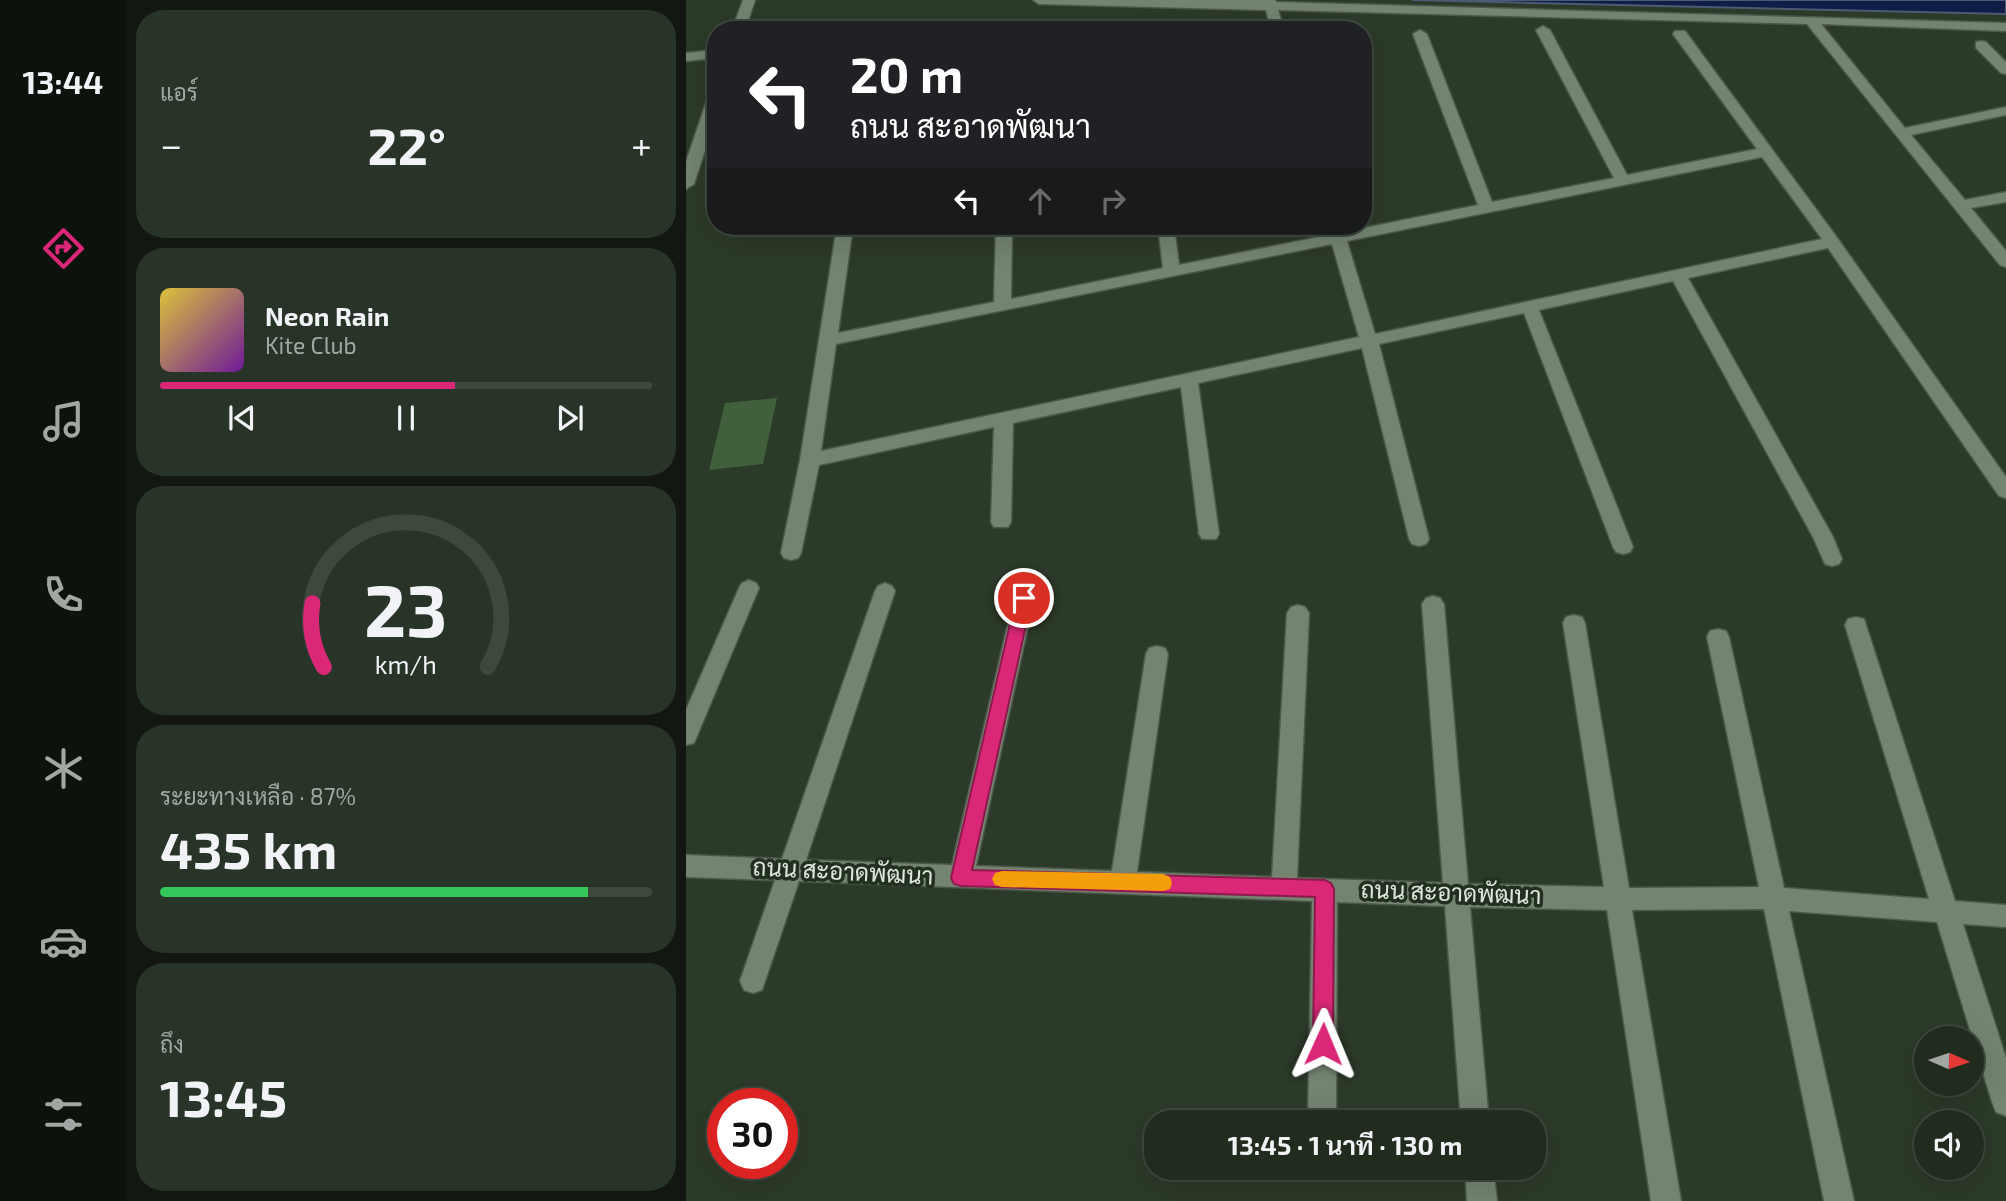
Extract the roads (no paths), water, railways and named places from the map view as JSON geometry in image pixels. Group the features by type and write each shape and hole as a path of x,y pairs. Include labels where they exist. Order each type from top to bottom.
{"street":[{"path":"741,21 749,0"},
{"path":"1039,0 1269,3 2006,27"},
{"path":"1269,3 1275,21"},
{"path":"1811,20 2006,262"},
{"path":"1543,30 1623,181"},
{"path":"1420,34 1488,209"},
{"path":"1679,34 1832,242 2006,491"},
{"path":"1981,45 2006,70"},
{"path":"686,57 707,55"},
{"path":"1901,133 2006,111"},
{"path":"686,184 707,121"},
{"path":"1372,227 1488,209 1765,152"},
{"path":"1960,206 2006,197"},
{"path":"791,553 810,460 844,235"},
{"path":"1002,306 1004,235"},
{"path":"1167,235 1172,272"},
{"path":"826,341 1172,272 1324,235"},
{"path":"1337,235 1369,341 1419,539"},
{"path":"810,460 1832,242"},
{"path":"1678,275 1823,537 1832,559"},
{"path":"1530,307 1623,547"},
{"path":"1189,379 1209,534"},
{"path":"1001,522 1004,419"},
{"path":"686,736 749,588"},
{"path":"753,981 885,591"},
{"path":"961,878 1024,598"},
{"path":"1433,604 1474,1110"},
{"path":"1284,887 1298,613"},
{"path":"1574,623 1666,1201"},
{"path":"1856,625 2006,1102"},
{"path":"1718,637 1839,1201"},
{"path":"1123,881 1157,654"},
{"name":"ถนน สะอาดพัฒนา","path":"686,866 1456,895 1616,899 1772,898 2006,916"},
{"path":"1322,1110 1325,889"},
{"path":"1480,1180 1482,1201"}],"water":[{"path":"1412,0 2006,0 2006,14"}]}
